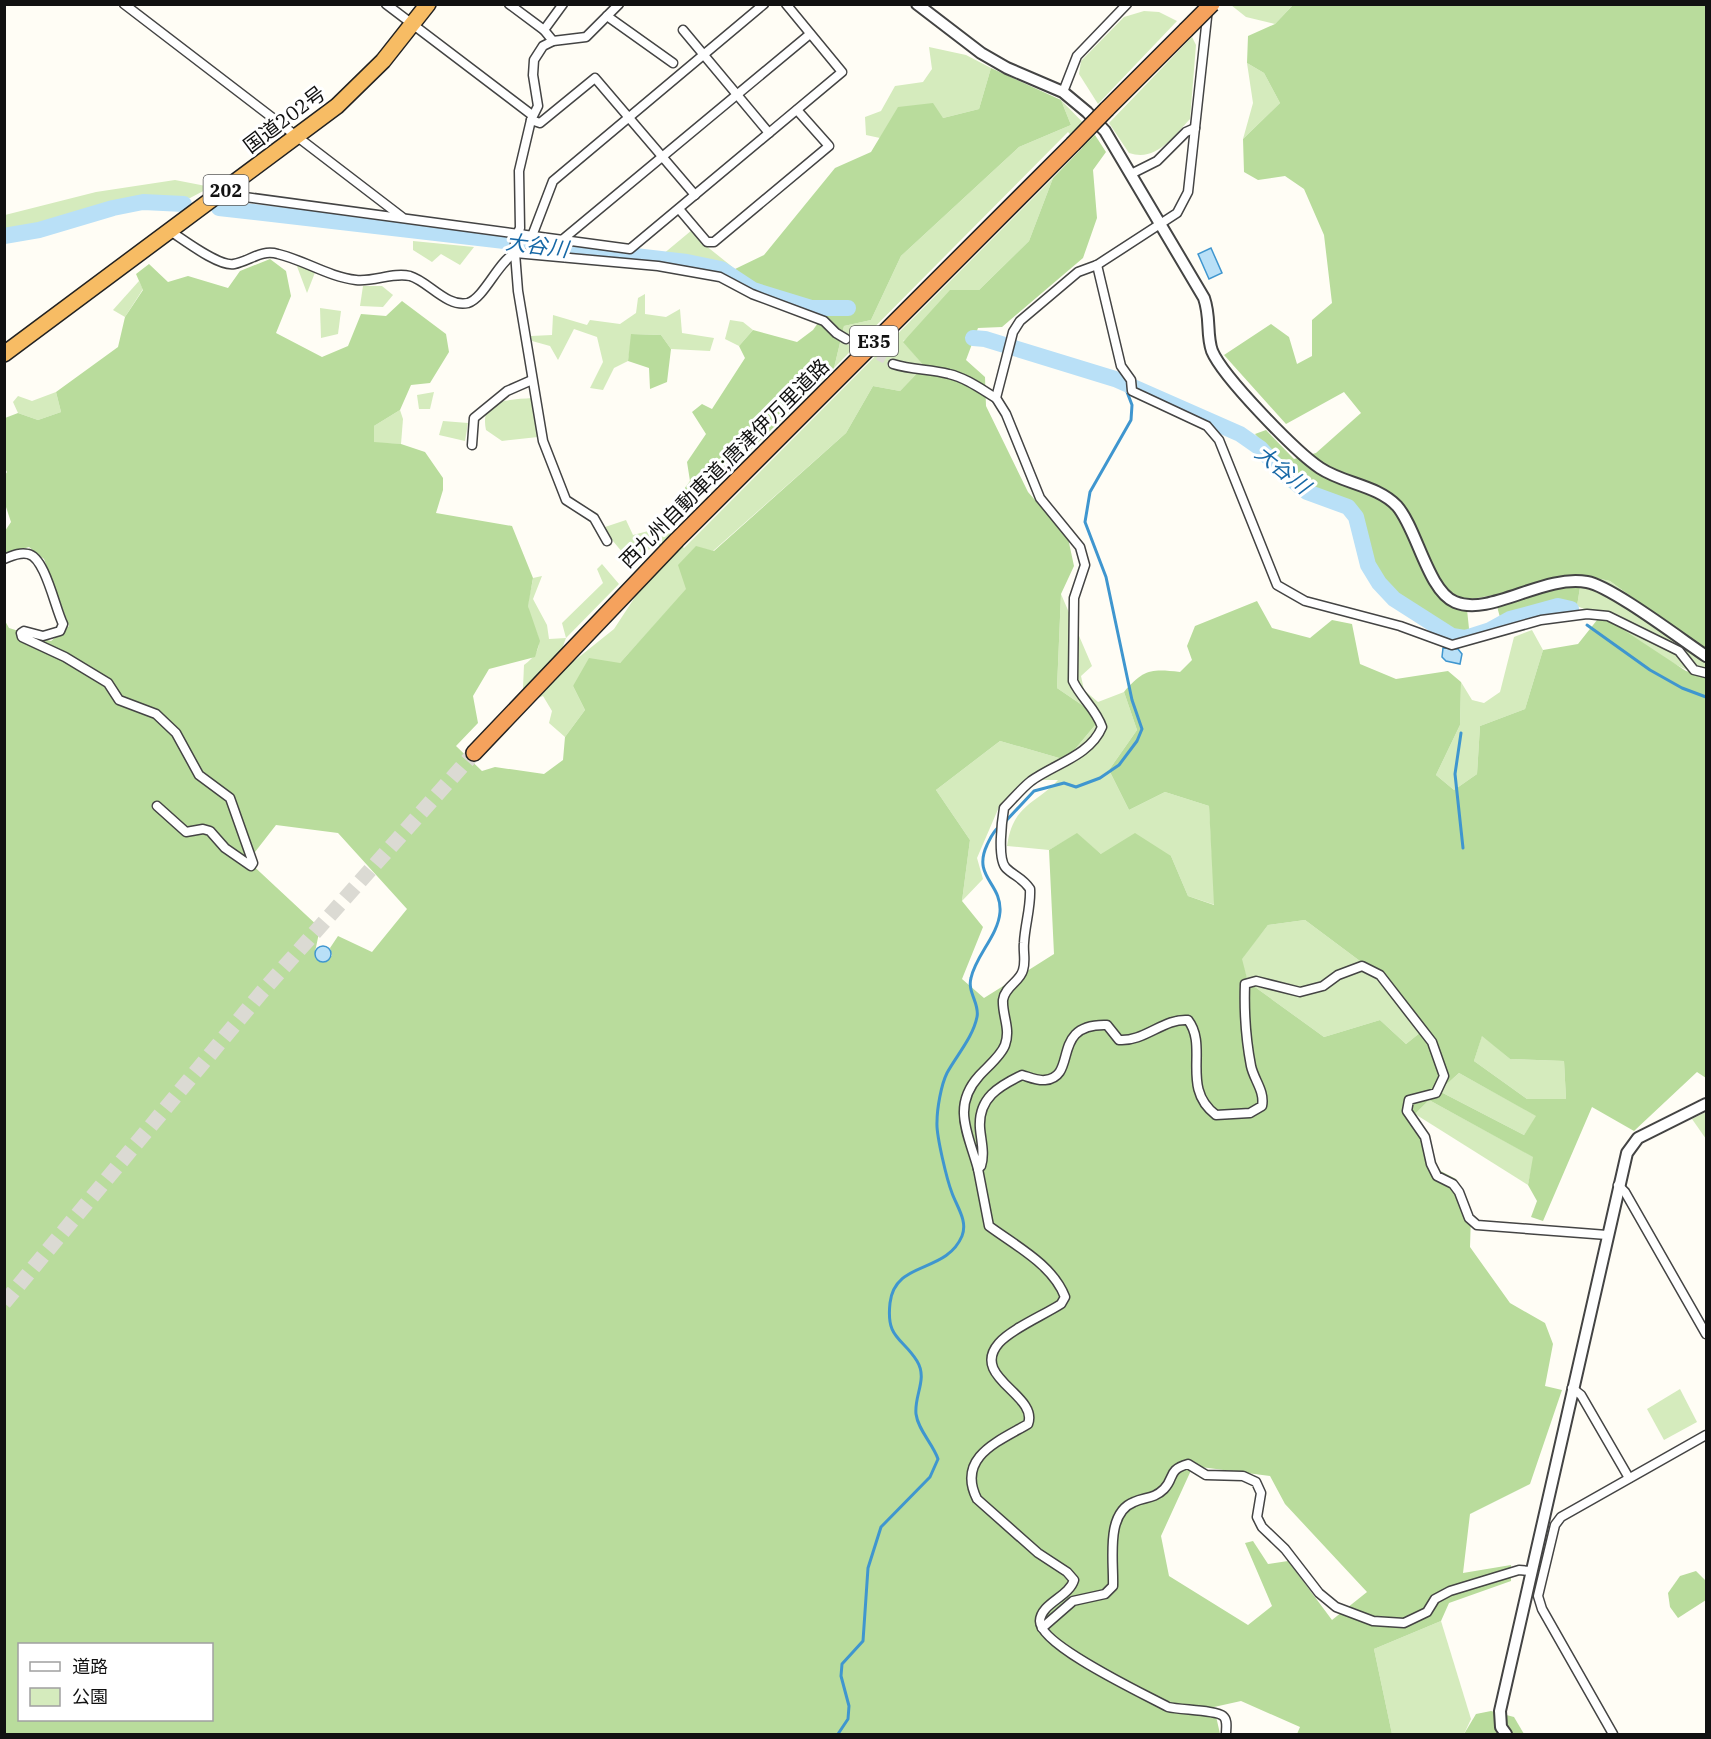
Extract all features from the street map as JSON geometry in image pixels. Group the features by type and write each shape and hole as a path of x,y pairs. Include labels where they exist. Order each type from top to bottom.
{"highway":[{"name":"国道202号","path":"4,354 298,135 360,86 428,4"},
{"name":"西九州自動車道;唐津伊万里道路","path":"474,753 677,540 1210,4"}],"street":[{"path":"124,4 404,218"},
{"path":"386,4 540,123 595,78 695,195"},
{"path":"509,4 544,30 553,41"},
{"path":"544,30 563,4"},
{"path":"607,541 594,518 566,500 543,441 532,380 515,252 520,228 519,171 531,118 538,106 533,75 534,60 543,46 553,41 586,37 619,4"},
{"path":"532,236 553,181 764,4"},
{"path":"226,189 238,196 517,236 630,249 842,72 786,4"},
{"path":"917,4 981,53 1007,68 1063,92 1105,131 1204,298 1210,315 1209,338 1221,366 1296,450 1320,469 1380,493 1396,506 1408,523 1439,588 1453,602 1470,606 1479,605 1531,588 1566,580 1589,582 1608,591 1707,656"},
{"path":"1063,92 1077,56 1127,4"},
{"path":"996,398 1011,342 1020,321 1078,273 1097,265 1177,213 1188,192 1210,4"},
{"path":"607,16 673,63"},
{"path":"683,30 769,133"},
{"path":"562,240 810,34"},
{"path":"679,209 707,242 714,242 821,153 829,146 797,110"},
{"path":"1131,174 1157,161 1186,132 1196,129"},
{"path":"170,231 224,264 234,264 261,253 274,253 345,279 371,281 391,276 411,276 443,297 462,303 474,299 515,252"},
{"path":"515,252 658,266 720,277 752,294 824,321 846,339"},
{"path":"1097,265 1121,366 1135,394 1207,426 1219,440 1277,585 1305,601 1400,626 1452,645 1541,620 1587,614 1608,616 1679,651 1694,669 1707,674"},
{"path":"893,364 908,369 950,374 974,384 996,398 1006,414 1040,498 1080,547 1085,565 1074,598 1073,681 1078,693 1098,716 1101,727 1098,737 1068,760 1031,781 1005,808 1002,817 1001,859 1005,868 1024,879 1030,889 1031,901 1023,944 1023,972 1007,990 1003,1000 1009,1036 1004,1048 969,1086 963,1106 966,1135 971,1143 978,1169 989,1226 1049,1271 1059,1282 1065,1297 1061,1304 1000,1341 992,1352 992,1365 1002,1381 1028,1409 1031,1417 1028,1424 986,1448 978,1457 972,1473 972,1489 977,1499 1038,1553 1067,1572 1074,1580 1071,1590 1044,1611 1040,1621 1042,1628 1060,1647 1168,1707 1222,1715 1227,1722 1226,1734"},
{"path":"472,445 474,418 507,391 532,380"},
{"path":"4,559 19,553 30,554 42,564 54,606 63,624 60,631 43,636 24,631 21,633 22,637 64,657 108,683 119,700 156,714 176,733 200,775 230,798 239,829 253,862 251,867 225,848 210,831 203,829 186,832 157,806"},
{"path":"978,1169 984,1156 980,1125 987,1097 998,1087 1022,1075 1044,1081 1057,1077 1064,1067 1068,1042 1074,1035 1095,1025 1107,1025 1119,1040 1128,1041 1178,1019 1188,1020 1195,1029 1195,1082 1209,1109 1216,1115 1250,1113 1262,1106 1264,1098 1251,1068 1244,1003 1245,984 1256,981 1300,992 1323,986 1338,975 1362,966 1380,975 1432,1042 1444,1076 1436,1093 1409,1100 1407,1111 1425,1137 1431,1164 1437,1176 1453,1184 1459,1192 1469,1218 1477,1225 1607,1235"},
{"path":"1506,1734 1501,1727 1500,1711 1530,1571 1627,1153 1638,1138 1707,1104"},
{"path":"1618,1185 1625,1192 1707,1334"},
{"path":"1572,1388 1581,1395 1629,1478"},
{"path":"1613,1734 1542,1609 1538,1596 1555,1525 1561,1517 1707,1435"},
{"path":"1042,1628 1073,1601 1105,1594 1113,1586 1115,1521 1120,1510 1135,1501 1150,1499 1165,1488 1170,1474 1178,1467 1188,1464 1206,1475 1243,1476 1256,1482 1261,1493 1257,1517 1262,1527 1285,1549 1319,1593 1336,1607 1373,1621 1404,1623 1427,1612 1435,1599 1450,1591 1519,1570 1530,1571"}],"green space":[{"path":"1231,5 1293,5 1275,24 1246,17"},
{"path":"1293,5 1706,5 1706,652 1610,581 1582,575 1577,606 1502,625 1494,595 1466,600 1470,638 1452,642 1396,596 1370,564 1359,517 1350,504 1312,492 1282,466 1255,434 1266,430 1294,459 1316,453 1361,413 1344,392 1286,424 1224,355 1271,324 1289,337 1297,364 1312,356 1312,320 1332,303 1324,235 1304,189 1285,176 1258,180 1244,172 1243,139 1280,103 1264,73 1247,63 1248,36 1275,24"},
{"path":"1144,11 1159,12 1177,21 1098,104 1079,74 1081,61 1124,17"},
{"path":"1192,37 1196,45 1190,119 1170,140 1155,151 1139,155 1129,153 1109,123"},
{"path":"929,47 966,55 991,68 979,109 943,118 899,107 880,138 866,135 865,117 881,111 895,86 923,82 932,69"},
{"path":"1247,63 1264,73 1280,103 1243,139 1253,103"},
{"path":"991,68 1061,100 1071,125 1019,147 901,256 871,320 844,326 834,368 675,524 670,508 690,481 687,462 706,434 692,412 702,404 712,409 745,358 739,346 753,330 797,342 813,330 829,307 757,286 735,269 764,255 835,168 871,152 898,107 933,103 943,118 979,109"},
{"path":"1061,100 1095,135 1083,148 1068,132 834,368 844,326 871,320 901,256 1019,147 1071,125"},
{"path":"1095,135 1106,152 1093,170 1097,218 1083,258 1002,327 978,328 966,360 985,377 986,406 1028,492 1068,538 1074,566 1061,594 1057,688 1101,718 1066,760 1000,741 936,790 970,840 962,901 983,927 962,979 984,998 1054,954 1049,850 1077,833 1101,854 1135,833 1171,856 1188,896 1214,905 1209,806 1165,792 1129,810 1109,770 1137,730 1124,692 1137,679 1149,672 1180,672 1192,660 1187,646 1195,626 1257,601 1272,628 1310,638 1332,620 1352,624 1360,664 1396,679 1448,671 1461,682 1460,725 1436,775 1454,790 1477,774 1480,726 1525,709 1543,650 1578,644 1601,615 1686,671 1706,676 1706,1078 1697,1072 1634,1131 1592,1107 1543,1221 1531,1217 1537,1201 1528,1185 1533,1157 1429,1100 1415,1114 1435,1168 1456,1179 1471,1214 1470,1247 1510,1303 1545,1323 1553,1344 1545,1386 1562,1390 1530,1484 1470,1514 1463,1573 1511,1565 1511,1581 1449,1603 1441,1621 1374,1649 1392,1734 1297,1734 1300,1727 1241,1701 1214,1707 1220,1734 5,1734 4,619 9,628 51,641 69,626 44,559 29,547 5,554 5,531 11,522 5,504 5,475 7,472 4,467 5,418 18,413 38,420 61,412 56,392 118,347 125,317 143,290 136,274 149,264 168,282 188,276 228,288 240,271 270,259 286,271 291,296 276,333 322,357 348,346 361,314 386,316 402,301 446,334 449,352 430,383 411,385 400,410 374,426 374,442 401,444 425,452 443,478 443,490 436,513 512,526 533,578 528,606 540,641 535,657 489,669 473,696 478,723 456,746 482,771 495,767 544,774 563,760 565,737 585,710 573,686 589,658 620,663 686,589 678,565 696,546 714,551 846,433 873,386 900,391 924,366 903,342 950,290 979,290 1029,241 1053,178","holes":["276,825 338,833 407,909 372,952 338,936 330,948 332,956 315,952 320,928 248,861","1305,920 1380,976 1421,1032 1406,1044 1380,1020 1324,1037 1248,982 1242,959 1268,925","1482,1036 1510,1059 1564,1061 1566,1099 1527,1099 1474,1061","1459,1073 1536,1116 1524,1135 1439,1091","1193,1466 1270,1476 1285,1504 1367,1592 1332,1620 1288,1561 1268,1564 1253,1541 1245,1543 1272,1606 1248,1625 1169,1576 1161,1536"]},
{"path":"1053,178 1029,241 979,290 903,341 924,366 900,391 873,386 846,433 713,551 696,547 679,565 687,589 620,663 573,686 585,710 565,737 549,723 552,711 543,696 536,699 523,688 524,665 533,657 539,644 528,606 533,578 542,576 533,599 547,625 549,639 566,638 562,649 574,661 614,629 637,594 628,582 665,559 659,545 628,559 602,528 626,520 633,535 675,524 670,535 684,548"},
{"path":"175,180 211,187 190,198 142,195 39,225 5,232 5,215 96,192"},
{"path":"692,230 705,245 735,269 662,255"},
{"path":"413,241 474,247 460,265 441,254 432,262 413,250"},
{"path":"295,261 316,270 307,293"},
{"path":"139,281 143,289 125,317 113,310"},
{"path":"363,286 382,286 393,295 383,307 360,306"},
{"path":"645,294 645,314 666,317 680,309 682,333 714,338 710,351 671,349 661,335 632,334 628,361 614,368 603,390 590,388 603,362 597,337 574,329 558,360 550,346 532,341 531,336 552,335 553,315 587,325 590,320 620,324 636,313 638,298"},
{"path":"320,308 341,311 338,334 321,338"},
{"path":"730,320 743,322 753,330 739,346 725,339"},
{"path":"631,334 661,335 671,349 667,382 650,389 649,368 628,361"},
{"path":"56,392 61,412 38,420 18,413 13,402 18,396 32,401"},
{"path":"434,392 430,409 419,409 417,395"},
{"path":"532,398 538,437 502,441 486,430 487,412 492,406 506,401"},
{"path":"400,410 403,419 401,444 374,443 374,426"},
{"path":"443,421 468,423 465,441 439,435"},
{"path":"602,564 619,584 566,638 562,623 603,583 597,569"},
{"path":"1582,575 1610,581 1706,652 1706,676 1672,663 1594,613 1577,606"},
{"path":"1061,594 1092,666 1081,676 1084,690 1098,702 1124,692 1137,730 1109,770 1129,810 1165,792 1209,806 1215,905 1188,896 1171,856 1101,854 1077,834 1049,850 1007,846 1014,821 1020,813 1058,780 1026,780 999,807 977,858 983,879 962,901 970,840 936,790 1000,741 1066,760 1101,718 1057,688"},
{"path":"1532,630 1543,650 1525,709 1480,726 1477,774 1454,790 1436,775 1460,725 1461,682 1472,700 1484,703 1500,692 1514,637"},
{"path":"1305,920 1380,976 1421,1032 1406,1044 1380,1020 1324,1037 1248,982 1241,959 1268,925"},
{"path":"1482,1035 1510,1059 1564,1061 1566,1099 1527,1099 1474,1061"},
{"path":"1459,1073 1537,1116 1524,1135 1439,1091"},
{"path":"1429,1100 1534,1157 1528,1185 1415,1114"},
{"path":"1706,1112 1706,1139 1692,1119"},
{"path":"1680,1389 1697,1422 1664,1440 1647,1409"},
{"path":"1696,1571 1706,1581 1706,1600 1678,1618 1670,1607 1668,1593 1680,1576"},
{"path":"1441,1621 1471,1719 1464,1734 1392,1734 1374,1649"},
{"path":"1491,1711 1514,1717 1524,1734 1464,1734 1476,1714"}],"water":[{"path":"1211,248 1222,273 1209,279 1198,254"},
{"path":"1443,648 1458,649 1462,654 1460,664 1446,661 1442,657"},
{"path":"323,946 331,954 323,962 315,954"}],"waterway":[{"name":"大谷川","path":"4,236 39,230 113,208 143,202 184,204"},
{"name":"大谷川","path":"219,208 687,262 721,269 753,290 811,308 848,308"},
{"name":"大谷川","path":"973,338 985,339 1115,379 1240,434 1260,448 1281,471 1307,492 1348,507 1356,517 1368,565 1379,583 1394,599 1452,636 1465,638 1490,630 1510,619 1558,606 1571,609"},
{"path":"1004,823 1034,791 1064,783 1076,787 1100,778 1119,765 1137,741 1142,729 1132,700 1106,577 1085,522 1090,492 1131,420 1132,405 1124,384"},
{"name":"大谷川","path":"1587,625 1650,670 1682,688 1706,697"},
{"path":"1461,733 1455,774 1463,848"},
{"path":"838,1734 848,1719 849,1706 841,1676 842,1664 863,1641 868,1568 881,1527 930,1477 938,1459 917,1420 920,1368 893,1331 889,1315 890,1303 894,1289 901,1280 945,1256 955,1248 962,1236 963,1219 950,1187 942,1158 937,1128 938,1111 941,1090 947,1073 975,1024 977,1007 971,988 971,978 977,961 995,929 1000,912 997,894 983,865 987,845 999,827"}],"tunnel":[{"path":"846,339 893,364"},
{"path":"4,1303 261,993 474,753"}]}
